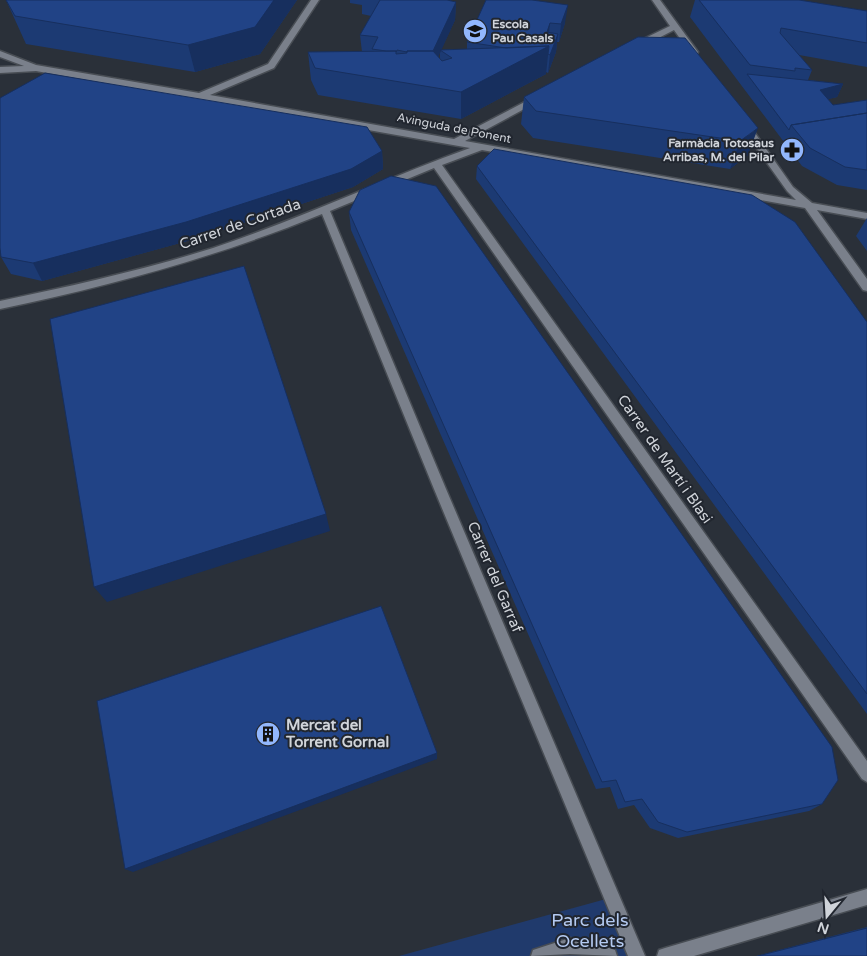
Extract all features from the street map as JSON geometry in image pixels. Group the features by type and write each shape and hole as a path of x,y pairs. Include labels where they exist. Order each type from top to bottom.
{"street":[{"path":"202,95 271,66 315,0"},
{"path":"656,0 699,58"},
{"path":"632,49 676,26"},
{"name":"Avinguda de Ponent","path":"0,54 36,68 202,95 867,216"},
{"name":"Avinguda de Ponent","path":"0,70 36,68"},
{"path":"457,141 546,94"},
{"path":"739,116 790,189 808,205 867,287"},
{"name":"Carrer de Cortada","path":"0,305 40,297 208,252 326,210 436,163 482,147"},
{"name":"Carrer de Martí i Blasi","path":"436,163 867,774"},
{"name":"Carrer del Garraf","path":"326,210 440,489 637,956"},
{"path":"665,956 867,897"},
{"path":"539,956 572,951 610,956"}],"green space":[{"name":"Parc dels Ocellets","path":"606,899 631,956 399,956"}],"building":[{"path":"6,0 274,0 255,27 188,45 15,16"},
{"path":"380,0 447,0 456,2 433,51 407,52 397,50 396,52 372,49 378,37 360,35"},
{"path":"486,0 532,0 568,5 561,24 550,23 547,32 558,34 550,55 548,54 549,46 506,48 467,42"},
{"path":"699,0 799,0 867,11 867,43 781,28 780,33 812,70 795,68 795,71 750,65"},
{"path":"638,37 685,38 758,128 740,141 536,111 524,97"},
{"path":"549,46 461,92 315,68 308,52 396,51 396,54 407,53 407,51 433,51 442,61 452,58 440,50"},
{"path":"45,73 367,127 382,151 351,169 186,222 33,263 1,257 0,98"},
{"path":"747,74 843,84 820,90 833,105 867,100 867,113 791,125 789,130"},
{"path":"867,113 867,170 845,167 810,148 791,125"},
{"path":"494,149 752,195 795,222 867,322 867,694 477,166"},
{"path":"391,176 436,186 832,747 838,780 822,804 687,832 658,822 642,799 625,802 616,780 602,782 349,212 360,190"},
{"path":"244,266 326,514 94,587 50,319"},
{"name":"Mercat del Torrent Gornal","path":"381,606 437,753 125,869 97,701"},
{"path":"867,928 867,956 758,956"}],"place":[{"name":"Escola Pau Casals","path":"475,31"},
{"name":"Farmàcia Totosaus Arribas, M. del Pilar","path":"792,150"},
{"name":"Mercat del Torrent Gornal","path":"268,734"}]}
